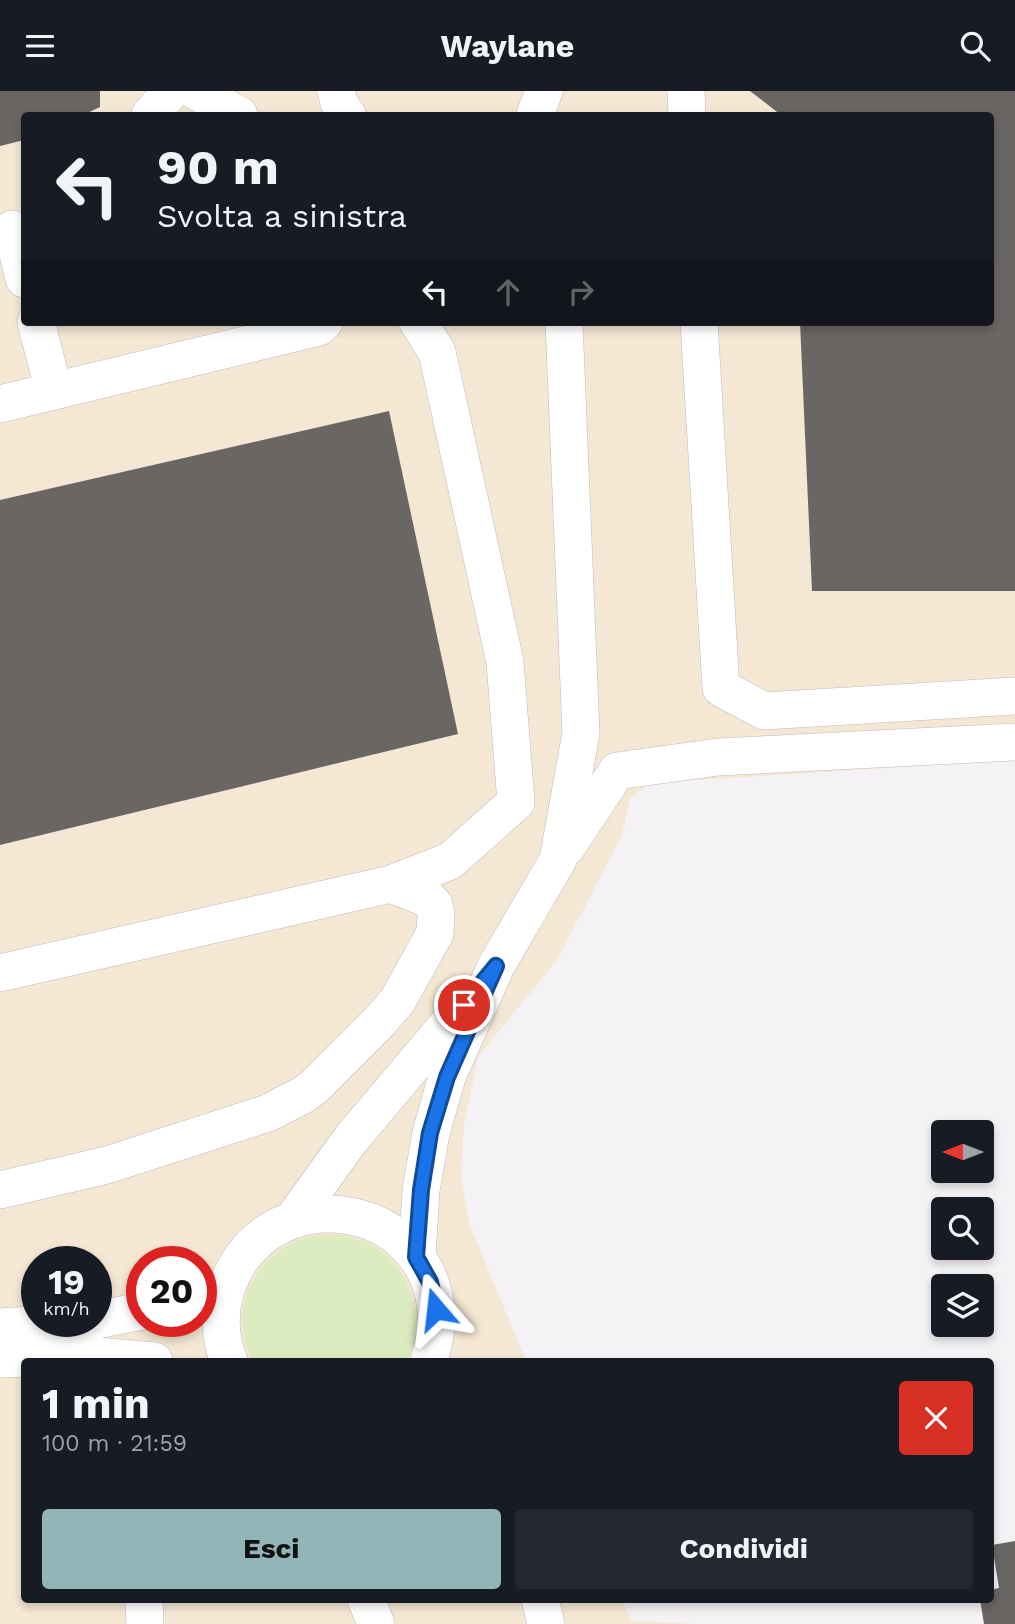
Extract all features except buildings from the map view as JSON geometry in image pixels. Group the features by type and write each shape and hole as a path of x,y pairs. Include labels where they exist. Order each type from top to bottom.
{"lane":[{"path":"153,112 171,91"},
{"path":"196,91 234,112"},
{"path":"336,91 345,112"},
{"path":"536,112 546,91"},
{"path":"546,91 550,112"},
{"path":"686,91 687,112"},
{"path":"12,226 21,266"},
{"path":"37,326 54,391"},
{"path":"0,404 319,326"},
{"path":"0,973 391,884 450,861 516,802 505,662 437,352 421,326"},
{"path":"699,326 721,688 764,711 1015,697"},
{"path":"558,860 581,733 561,330"},
{"path":"416,1257 421,1190 430,1133 447,1077 496,966 558,860 617,771 718,757 1015,741"},
{"path":"0,1190 107,1165 268,1113 315,1086 398,1000 435,933 436,914 429,899 391,884"},
{"path":"293,1219 351,1139 496,966"},
{"path":"217,1277 237,1264 261,1237 293,1219 327,1213 361,1218 392,1233 416,1257 430,1282 436,1309 437,1353"},
{"path":"228,1358 220,1322 225,1292 237,1264"},
{"path":"0,1327 21,1326"},
{"path":"0,1359 21,1358"},
{"path":"32,1358 119,1358"},
{"path":"368,1603 376,1624"},
{"path":"541,1603 546,1624"}],"shaded area":[{"path":"0,91 1015,91 1015,760 650,783 630,799 622,835 557,960 478,1057 464,1125 461,1176 469,1223 525,1358 21,1358 21,1603 624,1603 631,1621 698,1624 0,1624"}],"green space":[{"path":"317,1235 341,1235 364,1242 379,1250 399,1270 415,1307 415,1335 408,1358 252,1358 242,1327 242,1315 250,1288 265,1264 276,1254 287,1246"}],"route":[{"path":"436,1309 430,1282 416,1257 421,1190 430,1133 447,1077 496,966 464,1005"}]}
